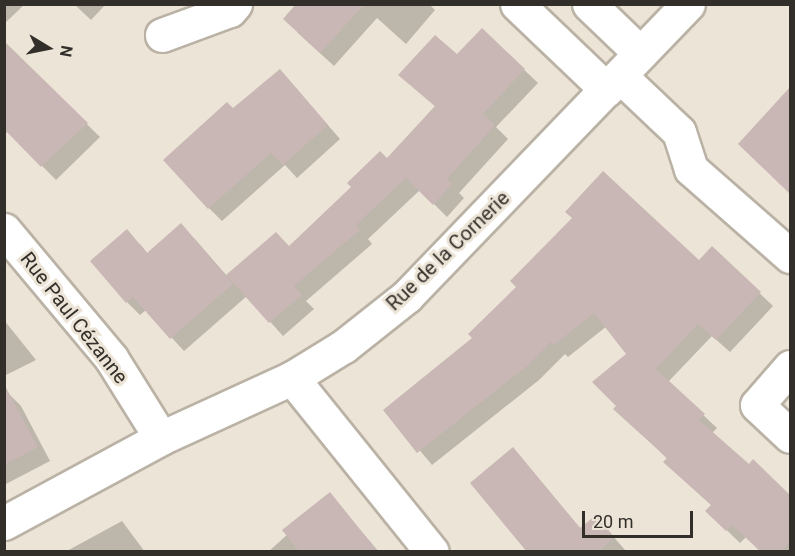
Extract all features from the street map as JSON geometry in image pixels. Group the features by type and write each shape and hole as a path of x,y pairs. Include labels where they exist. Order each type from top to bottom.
{"street":[{"path":"162,35 230,10 235,4"},
{"path":"517,4 622,73 679,132 691,169 790,256"},
{"path":"589,4 622,73"},
{"name":"Rue de la Cornerie","path":"4,523 161,438 292,378 344,346 407,296 688,4"},
{"name":"Rue Paul Cézanne","path":"4,230 111,358 161,438"},
{"path":"790,367 757,405 790,436"},
{"path":"292,378 432,552"}],"building":[{"path":"296,4 365,4 320,53 283,19"},
{"path":"482,28 525,69 483,114 495,125 447,179 452,184 433,205 406,178 356,225 360,230 294,286 302,295 269,323 226,275 276,232 289,246 351,187 347,183 380,151 387,158 435,106 398,75 435,35 457,54"},
{"path":"4,41 88,123 41,167 4,129"},
{"path":"280,69 328,125 283,165 271,153 208,209 163,160 227,102 233,108"},
{"path":"790,87 790,194 738,144"},
{"path":"603,171 699,260 712,246 761,292 716,340 698,324 656,369 705,414 699,420 749,464 753,459 790,495 790,542 781,552 761,552 732,525 726,531 705,511 711,505 663,462 667,458 613,409 616,406 592,382 626,354 594,313 554,345 551,342 526,367 417,453 383,410 472,338 468,334 516,287 510,281 572,218 565,212"},
{"path":"181,223 233,284 170,339 133,297 126,303 90,261 127,229 147,253"},
{"path":"4,384 38,447 4,465"},
{"path":"513,447 580,528 596,515 614,537 599,552 527,552 470,483"},
{"path":"330,492 378,552 300,552 282,530"}]}
